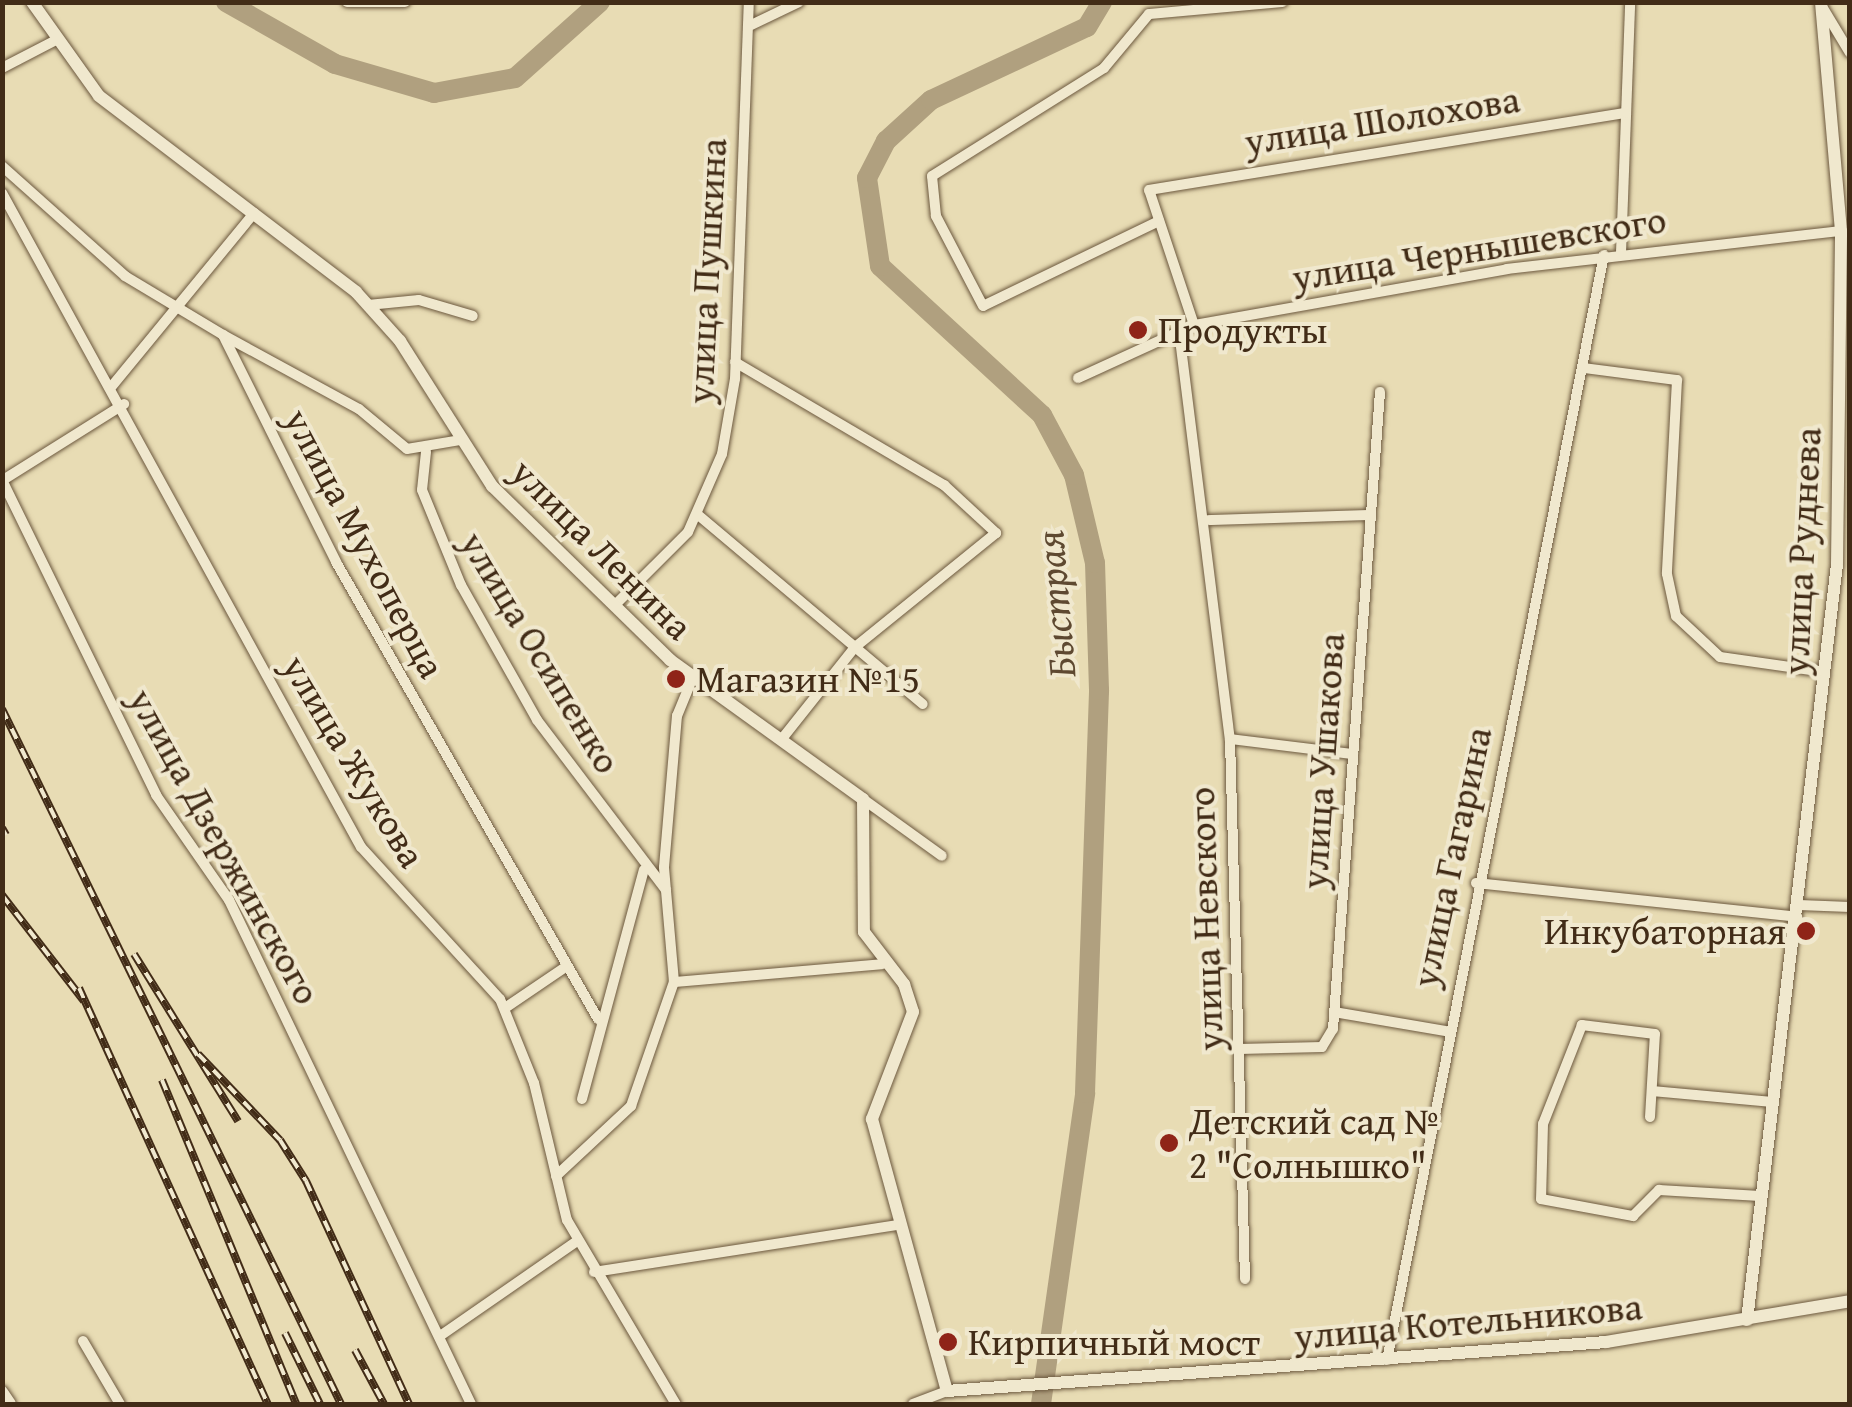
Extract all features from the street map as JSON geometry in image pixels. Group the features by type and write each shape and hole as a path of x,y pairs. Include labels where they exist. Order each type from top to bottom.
{"street":[{"name":"улица Ленина","path":"32,2 54,41 99,96 368,305 492,486 693,677 942,856"},
{"path":"346,2 402,6"},
{"name":"улица Пушкина","path":"616,604 697,514 722,454 735,362 749,2"},
{"path":"751,25 799,2"},
{"path":"1194,325 1159,221 983,306 936,216 932,176 1104,68 1151,8 1282,2"},
{"path":"1621,253 1630,2"},
{"path":"1822,5 1850,53"},
{"name":"улица Руднева","path":"1747,1320 1837,564 1841,231 1822,5"},
{"path":"2,68 54,41"},
{"name":"улица Шолохова","path":"1159,221 1149,190 1626,114"},
{"path":"2,166 176,310 359,410 407,449 426,452 462,440"},
{"name":"улица Жукова","path":"2,193 124,404 361,847 504,1008 577,1241 676,1404"},
{"path":"112,386 254,213"},
{"name":"улица Чернышевского","path":"1078,378 1194,325 1621,253 1841,231"},
{"name":"улица Гагарина","path":"1386,1360 1445,1031 1604,256"},
{"path":"368,305 419,300 473,316"},
{"name":"улица Невского","path":"1179,332 1209,520 1230,739 1245,1278"},
{"name":"улица Мухоперца","path":"223,335 336,562 598,1019"},
{"path":"735,362 944,485 996,532 855,647 781,740"},
{"path":"1584,368 1678,380 1667,574 1676,616 1720,657 1825,672"},
{"name":"улица Ушакова","path":"1334,1012 1380,392"},
{"path":"2,480 124,404"},
{"name":"улица Осипенко","path":"426,452 422,490 461,585 538,720 644,870 667,890"},
{"name":"улица Дзержинского","path":"2,480 156,795 229,900 471,1404"},
{"path":"697,514 923,704"},
{"path":"1209,520 1371,515"},
{"path":"556,1176 631,1106 674,982 667,890 677,716 693,677"},
{"name":"улица Невского","path":"1230,739 1353,754"},
{"path":"863,799 864,932 882,964 904,984 913,1012 872,1120 896,1225 947,1391"},
{"path":"582,1099 598,1019 644,870"},
{"path":"1476,883 1798,911 1850,907"},
{"path":"674,982 882,964"},
{"path":"504,1008 568,966"},
{"path":"1239,1048 1322,1047 1334,1012 1445,1031"},
{"path":"1650,1117 1655,1034 1582,1025 1542,1124 1540,1199 1632,1216 1659,1190 1760,1196"},
{"path":"1652,1091 1772,1102"},
{"path":"594,1272 896,1225"},
{"path":"440,1336 577,1241"},
{"name":"улица Котельникова","path":"913,1404 947,1391 977,1386 1103,1382 1606,1342 1850,1301"},
{"path":"84,1340 120,1404"},
{"path":"2,1392 10,1404"}],"waterway":[{"name":"Быстрая","path":"226,2 335,64 434,93 515,78 600,2"},
{"name":"Быстрая","path":"1041,1404 1085,1093 1099,690 1095,563 1074,475 1042,415 880,266 867,178 886,141 931,100 1087,27 1102,2"}],"railway":[{"path":"2,709 341,1404"},
{"path":"2,828 6,835"},
{"path":"2,895 84,1001"},
{"path":"134,954 238,1121"},
{"path":"79,988 268,1404"},
{"path":"198,1054 280,1140 306,1181 409,1404"},
{"path":"162,1080 296,1404"},
{"path":"285,1333 320,1404"},
{"path":"355,1350 384,1404"}],"place":[{"name":"Продукты","path":"1138,330"},
{"name":"Магазин №15","path":"676,679"},
{"name":"Инкубаторная","path":"1806,931"},
{"name":"Детский сад № 2 \"Солнышко\"","path":"1169,1143"},
{"name":"Кирпичный мост","path":"948,1342"}]}
